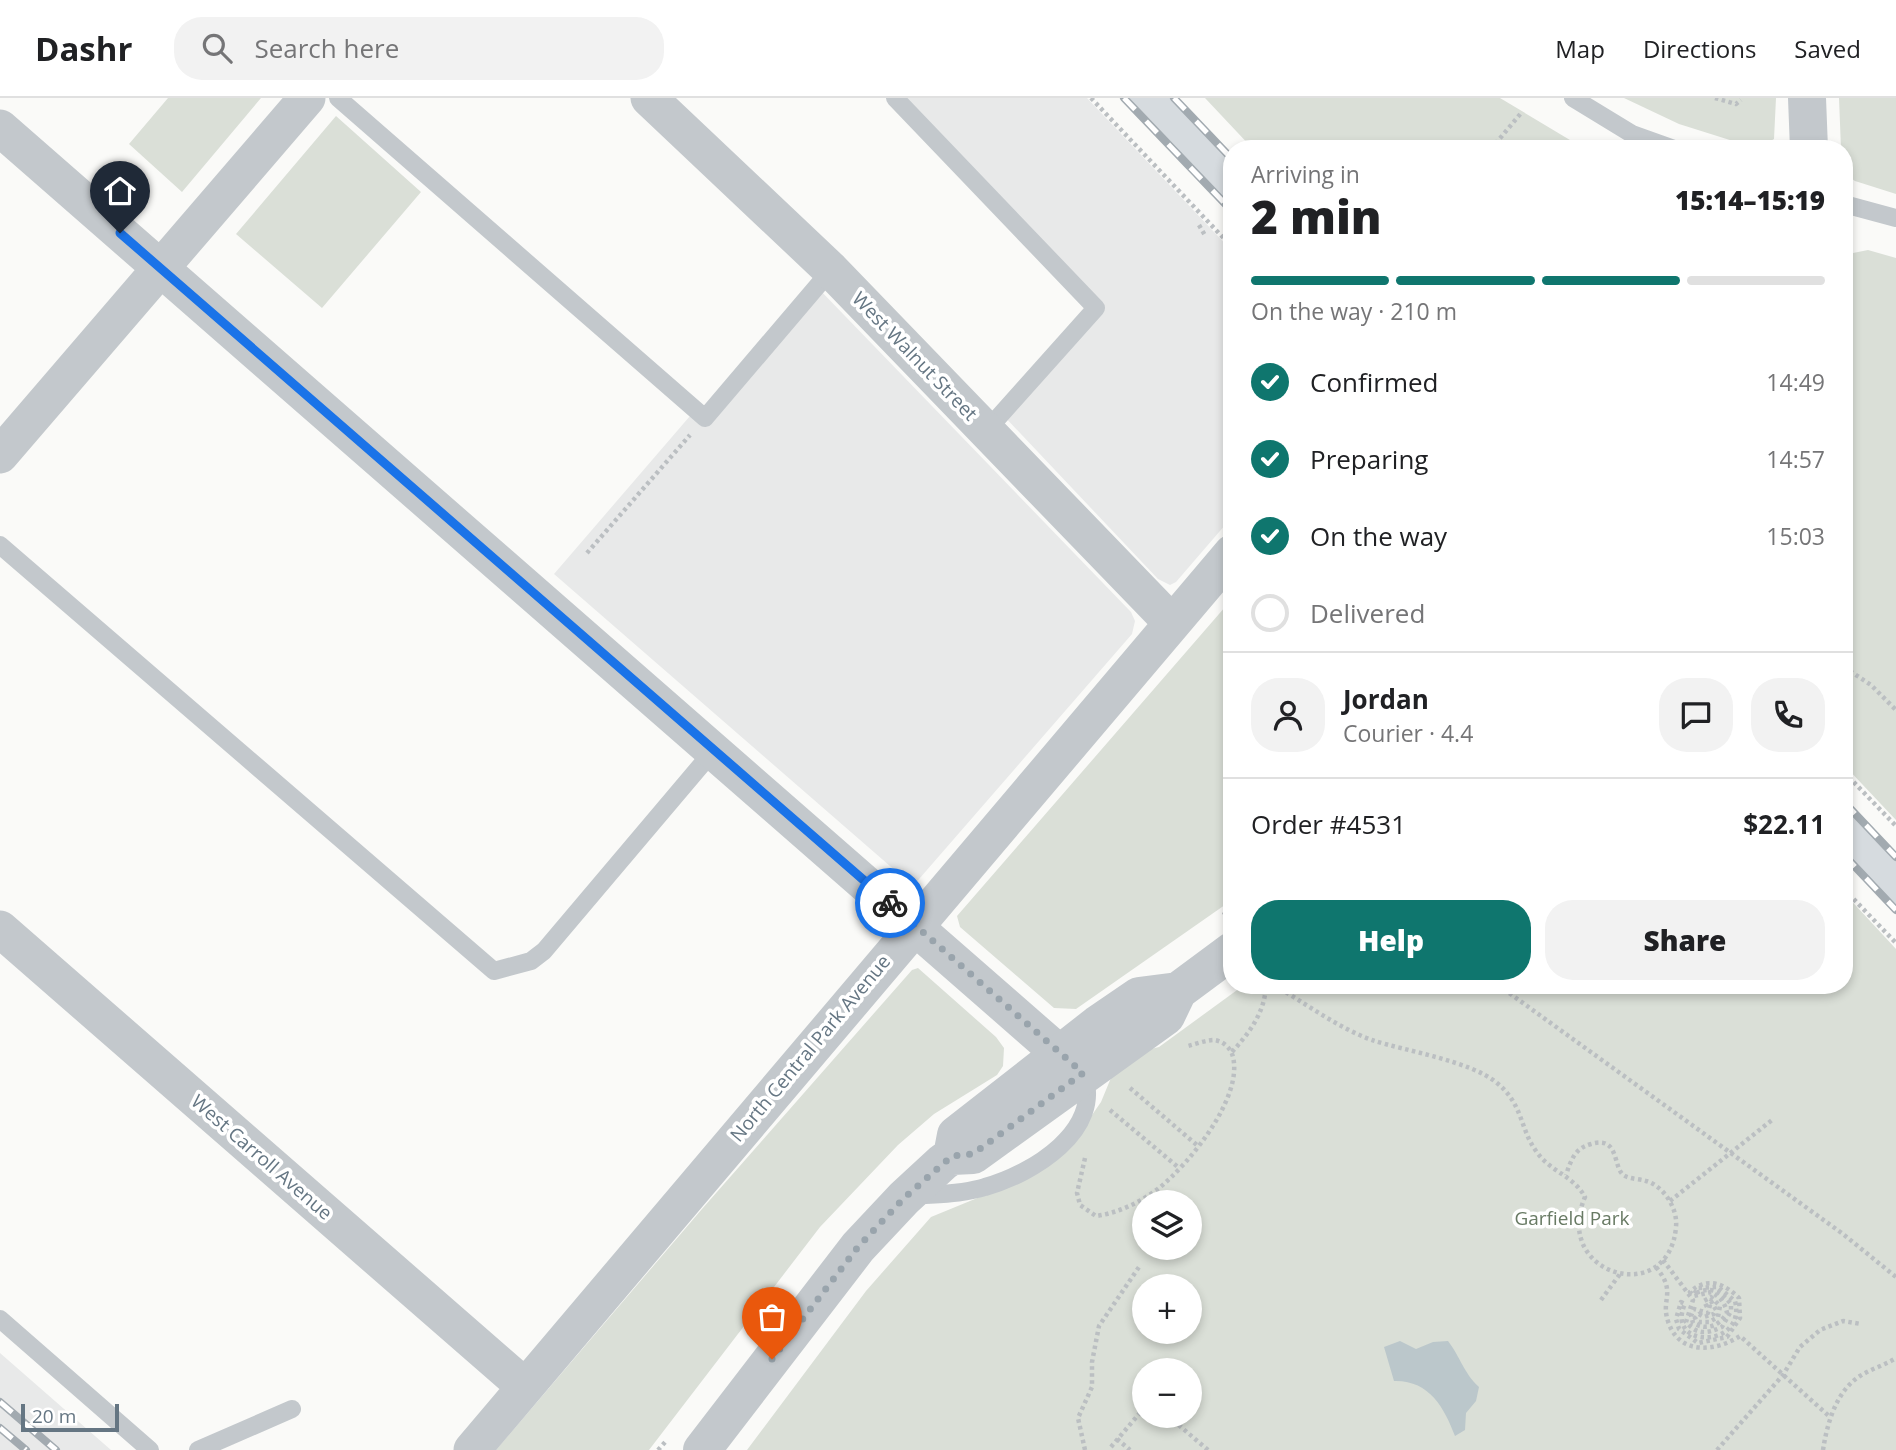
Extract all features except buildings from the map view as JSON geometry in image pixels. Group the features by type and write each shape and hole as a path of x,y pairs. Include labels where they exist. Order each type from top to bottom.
{"main road":[{"path":"1149,98 1223,176"},
{"path":"1853,841 1896,886"}],"street":[{"path":"0,456 307,98"},
{"name":"West Walnut Street","path":"649,98 831,270 1172,623"},
{"path":"1807,98 1809,140"},
{"path":"0,128 1071,1063"},
{"name":"North Central Park Avenue","path":"472,1450 524,1385 1223,563"},
{"name":"West Carroll Avenue","path":"0,929 524,1385"},
{"path":"702,1450 858,1247 904,1198 952,1156 956,1135 1071,1063 1139,996 1178,991 1223,958"}],"lane":[{"path":"338,98 705,418 831,270"},
{"path":"895,98 1096,308 987,430"},
{"path":"1573,98 1632,134 1649,140"},
{"path":"1853,206 1896,218"},
{"path":"0,545 494,971 531,961 544,951 714,750"},
{"path":"904,1198 983,1188 1025,1172 1056,1151 1082,1118 1090,1091 1071,1063"},
{"path":"0,1319 150,1450"},
{"path":"198,1450 292,1409"}],"path":[{"path":"1091,98 1223,237"},
{"path":"1715,98 1736,104 1741,100"},
{"path":"1499,140 1522,112"},
{"path":"1199,225 1206,237"},
{"path":"587,553 705,418"},
{"path":"1853,673 1871,685 1896,710"},
{"path":"1853,781 1896,826"},
{"path":"1853,898 1896,943"},
{"path":"1087,1146 1077,1193 1080,1205 1096,1216 1130,1206 1159,1188 1198,1146 1219,1116 1229,1094 1234,1073 1233,1052 1257,1020 1266,1001 1266,994"},
{"path":"1290,994 1369,1039 1473,1070 1497,1082 1519,1109 1534,1149 1550,1168 1576,1182 1585,1197 1578,1214 1583,1248 1599,1266 1620,1274 1644,1273 1662,1260 1670,1250 1676,1215 1670,1201 1649,1181 1625,1176 1620,1172 1616,1155 1605,1144 1598,1142 1580,1148 1572,1158 1566,1175"},
{"path":"1511,994 1879,1261 1896,1277"},
{"path":"1183,1047 1214,1040 1233,1052"},
{"path":"1130,1087 1198,1146"},
{"path":"1110,1110 1179,1168"},
{"path":"1670,1201 1772,1120"},
{"path":"1662,1260 1693,1300 1686,1322 1696,1331 1705,1333 1722,1328 1731,1311 1731,1304 1717,1291 1710,1289 1694,1294 1698,1288 1718,1287 1735,1301 1737,1313 1731,1325 1718,1336 1705,1338 1692,1334 1684,1327 1681,1318 1685,1304 1681,1302 1676,1319 1679,1329 1698,1343 1727,1337 1740,1318 1740,1298 1720,1283 1702,1284 1690,1292 1694,1297 1711,1292 1717,1295 1726,1307 1724,1317 1713,1326 1703,1328 1693,1323 1691,1316 1694,1309 1708,1313 1711,1301 1716,1310 1712,1317 1699,1314 1695,1318 1699,1322 1709,1322 1718,1317 1720,1306 1711,1297 1704,1301 1707,1307"},
{"path":"1656,1266 1669,1285 1666,1315 1669,1327 1679,1337 1691,1347 1710,1349 1740,1336 1830,1417"},
{"path":"1085,1450 1077,1418 1092,1387 1091,1362 1099,1326 1139,1267"},
{"path":"1601,1300 1620,1274"},
{"path":"1717,1450 1783,1375 1800,1348 1820,1330 1843,1321 1861,1324"},
{"path":"1823,1450 1830,1417 1858,1377 1895,1360"},
{"path":"1111,1449 1132,1422"},
{"path":"1182,1428 1208,1450"},
{"path":"1117,1439 1130,1450"}],"shaded area":[{"path":"895,98 1087,98 1223,242 1223,527 1176,582 1170,585 1158,579 1002,414 1096,308"},
{"path":"817,287 1131,612 1135,621 1132,634 913,886 554,574 696,409 705,417"},
{"path":"1400,1341 1416,1349 1433,1342 1448,1341 1469,1376 1479,1387 1476,1401 1466,1413 1465,1430 1455,1436 1446,1415 1426,1390 1417,1385 1394,1381 1384,1347"},
{"path":"0,1353 111,1450 0,1450"}],"green space":[{"path":"168,98 261,98 182,192 129,144"},
{"path":"1205,98 1500,98 1570,140 1245,140"},
{"path":"1624,98 1776,98 1772,140 1730,140 1679,124"},
{"path":"1839,98 1896,98 1896,194 1853,180 1853,140 1841,140"},
{"path":"336,116 421,192 322,308 236,234"},
{"path":"1868,250 1896,258 1896,820 1853,774 1853,253"},
{"path":"1223,609 1223,906 1076,1009 1054,1008 960,927 957,916"},
{"name":"Garfield Park","path":"1853,903 1896,949 1896,1450 747,1450 866,1291 931,1217 1009,1185 1074,1141 1101,1102 1113,1073 1147,1050 1159,1047 1232,994 1853,994"},
{"path":"918,968 996,1037 1004,1048 1003,1066 997,1075 934,1114 898,1145 820,1227 649,1450 496,1450 702,1209 912,970"}],"railway":[{"path":"1124,98 1223,202"},
{"path":"1174,98 1223,150"},
{"path":"1853,812 1896,857"},
{"path":"1853,865 1896,910"},
{"path":"0,1402 56,1450"},
{"path":"0,1428 26,1450"}],"way so far":[{"path":"772,1359 858,1247 904,1198 952,1156 973,1154 1083,1073 890,903"}],"route":[{"path":"120,233 890,903"}]}
